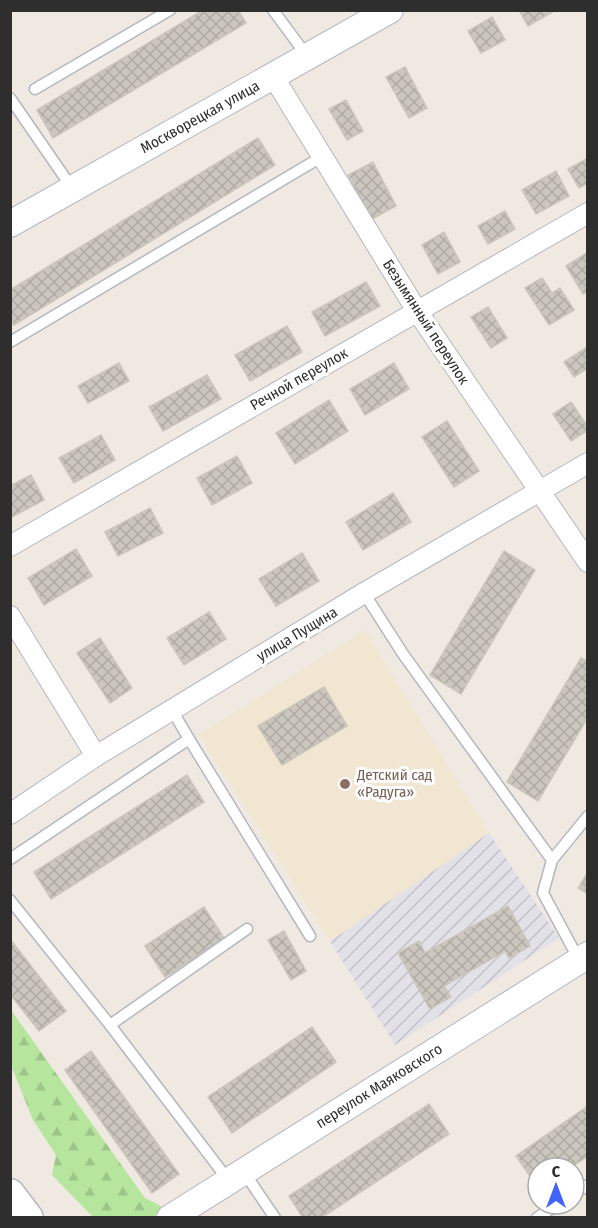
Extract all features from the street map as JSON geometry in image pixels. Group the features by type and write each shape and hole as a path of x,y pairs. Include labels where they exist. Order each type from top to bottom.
{"main road":[{"path":"10,1193 29,1218"}],"street":[{"name":"Москворецкая улица","path":"10,224 390,10"},
{"name":"Безымянный переулок","path":"273,76 417,312 588,562"},
{"name":"Речной переулок","path":"10,546 588,213"},
{"name":"улица Пущина","path":"10,814 96,756 364,593 588,463"},
{"path":"10,616 96,756"},
{"name":"переулок Маяковского","path":"170,1218 583,957"}],"lane":[{"path":"35,89 170,10"},
{"path":"273,10 307,56"},
{"path":"10,98 72,188"},
{"path":"10,342 323,156"},
{"path":"364,593 410,663 552,860"},
{"path":"172,710 310,936"},
{"path":"10,858 189,740"},
{"path":"583,957 543,893 552,860 588,816"},
{"path":"10,900 237,1177 275,1218"},
{"path":"111,1025 247,929"}],"shaded area":[{"name":"Детский сад «Радуга»","path":"365,630 489,833 330,941 199,735"},
{"path":"489,833 559,938 395,1045 330,941"}],"green space":[{"path":"11,1010 145,1198 163,1207 154,1217 93,1217 52,1175 56,1155 33,1120 13,1070 11,1070"}],"building":[{"path":"203,10 238,10 246,23 53,138 37,110"},
{"path":"519,10 556,10 528,26"},
{"path":"492,17 505,40 481,53 468,31"},
{"path":"405,67 427,108 409,118 386,77"},
{"path":"346,100 363,131 347,140 329,109"},
{"path":"258,138 275,165 14,325 10,320 10,290"},
{"path":"588,158 588,183 579,188 568,169"},
{"path":"373,162 396,206 372,219 348,175"},
{"path":"556,171 569,196 536,214 522,190"},
{"path":"505,211 515,229 488,244 478,226"},
{"path":"444,232 460,262 438,274 422,245"},
{"path":"588,252 588,291 583,294 566,266"},
{"path":"542,278 552,293 560,288 574,310 549,325 525,288"},
{"path":"366,282 380,306 325,336 312,312"},
{"path":"488,307 507,338 491,348 471,317"},
{"path":"287,326 302,352 250,381 235,355"},
{"path":"587,347 588,368 574,377 564,362"},
{"path":"119,363 129,381 88,403 78,386"},
{"path":"394,363 409,389 365,415 350,389"},
{"path":"207,375 221,399 163,431 149,407"},
{"path":"329,400 348,431 295,464 276,433"},
{"path":"571,402 588,430 571,441 553,414"},
{"path":"447,421 479,471 454,487 422,437"},
{"path":"101,435 115,460 74,483 59,458"},
{"path":"237,456 252,483 212,505 197,478"},
{"path":"31,475 44,500 10,518 10,486"},
{"path":"393,493 411,522 363,550 346,522"},
{"path":"150,508 163,533 118,556 105,532"},
{"path":"76,549 92,576 44,605 28,578"},
{"path":"504,551 535,570 461,694 430,675"},
{"path":"302,553 319,581 276,606 259,579"},
{"path":"209,612 226,639 184,665 167,638"},
{"path":"100,638 132,688 110,703 77,653"},
{"path":"581,658 588,662 588,717 538,801 507,782"},
{"path":"324,687 347,726 282,765 258,726"},
{"path":"187,775 204,802 51,899 34,872"},
{"path":"588,872 588,894 578,888"},
{"path":"508,906 530,946 509,958 505,951 444,986 451,997 430,1009 398,953 419,941 425,953"},
{"path":"204,907 224,938 165,977 145,946"},
{"path":"284,931 306,971 291,980 268,940"},
{"path":"10,939 66,1011 39,1031 10,994"},
{"path":"312,1027 336,1062 232,1133 208,1097"},
{"path":"91,1051 179,1174 152,1193 65,1070"},
{"path":"429,1104 449,1134 321,1218 303,1218 289,1196"},
{"path":"588,1106 588,1156 526,1156 526,1171 516,1156"}],"place":[{"name":"Детский сад «Радуга»","path":"345,784"}]}
